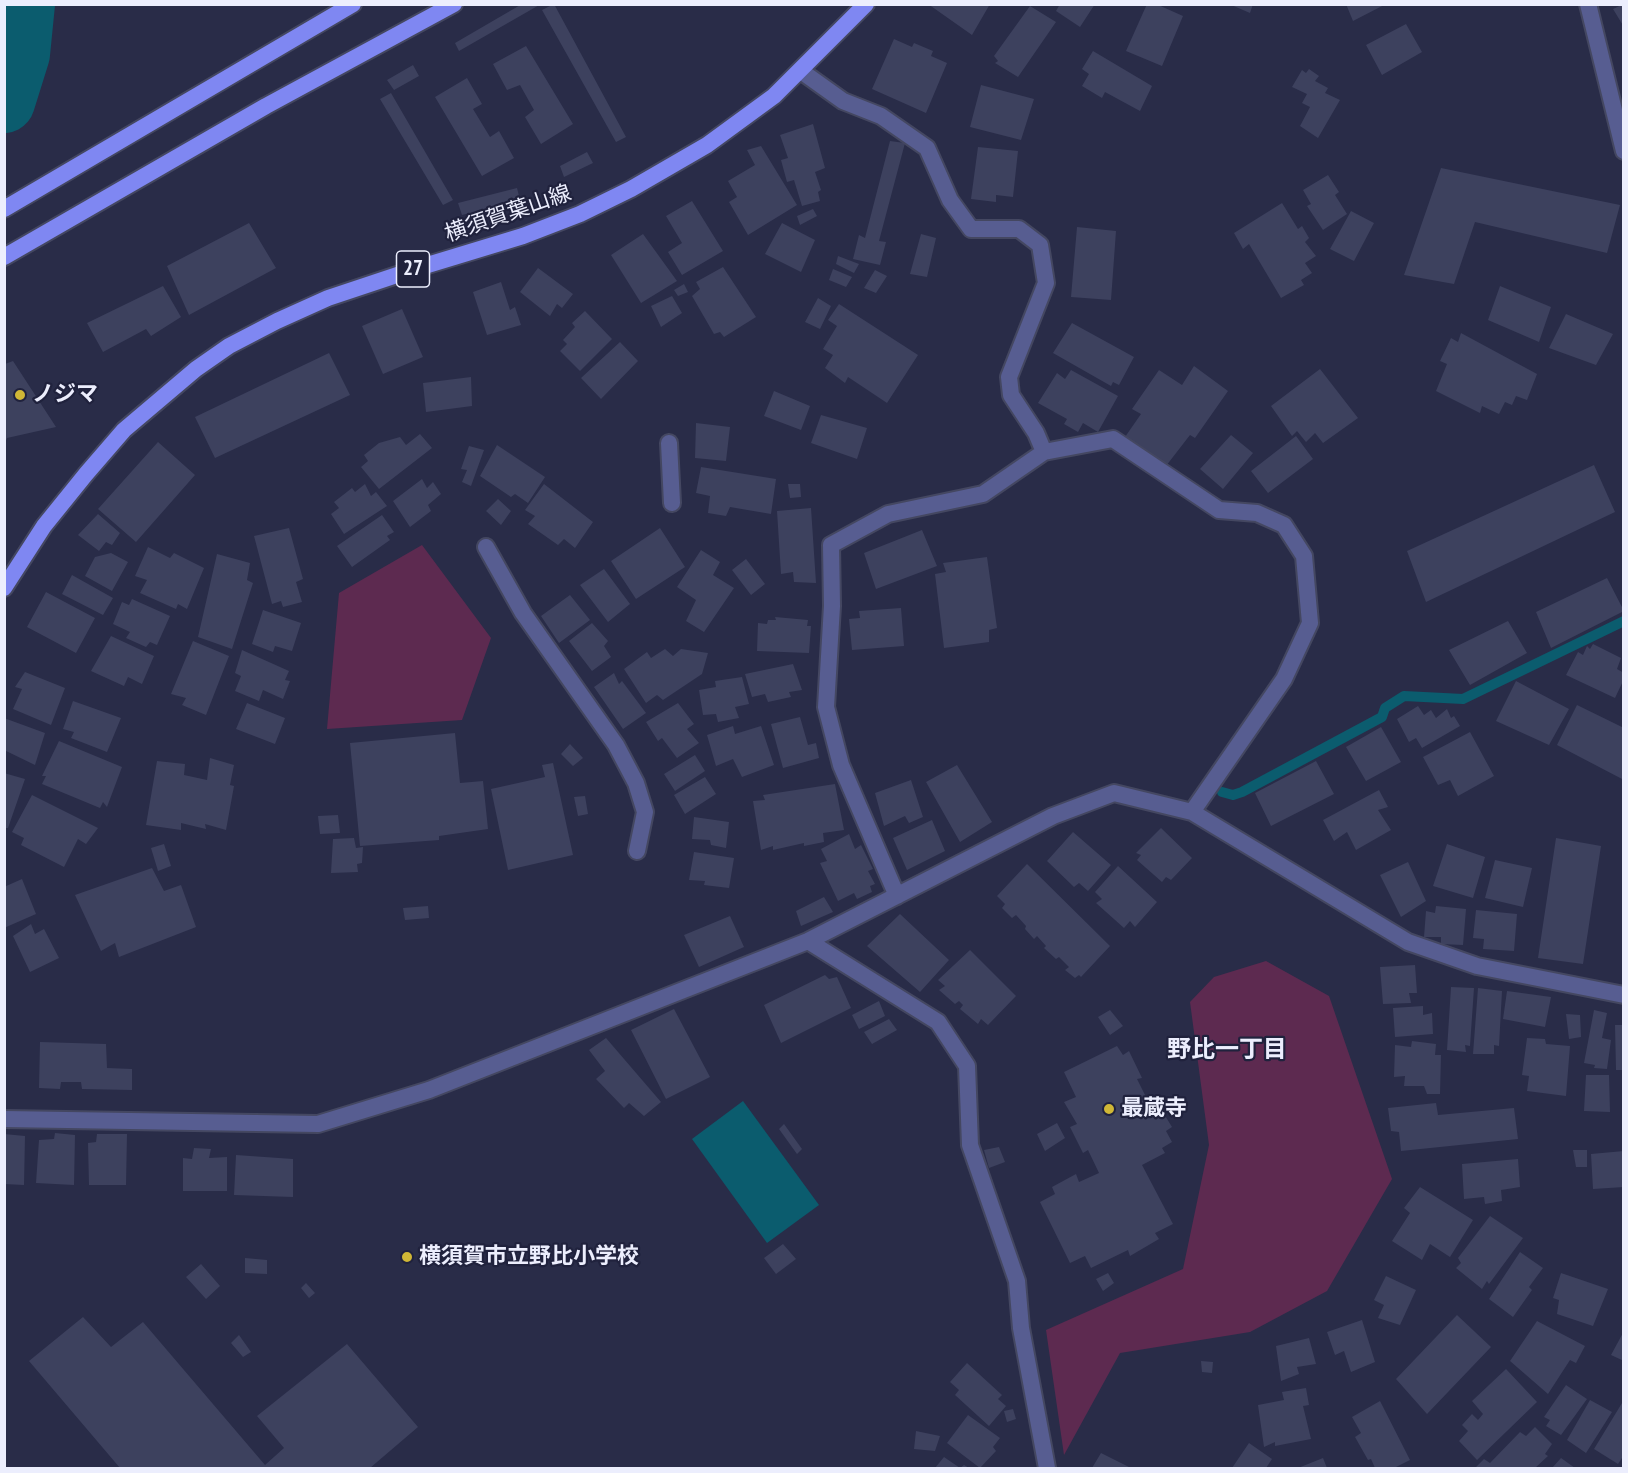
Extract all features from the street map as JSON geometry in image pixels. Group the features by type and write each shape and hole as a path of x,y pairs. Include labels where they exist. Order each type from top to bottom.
{"main road":[{"path":"4,209 353,4"},
{"path":"4,257 266,106 454,4"},
{"name":"横須賀葉山線","path":"4,588 44,526 124,430 196,369 229,346 328,298 523,236 580,214 631,189 716,139 774,96 866,4"}],"street":[{"path":"1588,4 1623,151"},
{"path":"801,70 843,101 881,116 927,148 950,200 971,229 1019,229 1040,245 1046,284 1009,377 1011,395 1036,433 1044,452"},
{"path":"897,896 841,765 826,707 832,606 831,545 888,514 983,494 1044,452 1113,439 1219,510 1257,513 1284,525 1304,556 1310,623 1284,679 1192,812"},
{"path":"669,443 672,503"},
{"path":"486,547 523,613 615,745 636,783 645,812 637,851"},
{"path":"4,1119 318,1124 429,1090 807,941 1053,816 1114,793 1192,812 1408,942 1477,966 1623,995"},
{"path":"807,941 938,1022 967,1066 970,1145 1017,1281 1021,1328 1047,1468"}],"shaded area":[{"path":"422,545 491,638 462,720 327,729 339,593"},
{"path":"1266,961 1329,996 1392,1179 1327,1291 1250,1332 1120,1353 1064,1455 1046,1330 1183,1269 1209,1145 1190,1002 1214,977"}],"water":[{"path":"743,1101 819,1205 767,1243 692,1139"}],"building":[{"path":"522,4 541,4 459,51 455,43"},
{"path":"554,4 626,137 616,142 542,10"},
{"path":"928,4 990,4 972,35"},
{"path":"1060,4 1095,4 1080,27 1056,11"},
{"path":"1147,4 1156,4 1183,16 1162,66 1126,51"},
{"path":"1229,4 1253,4 1250,13"},
{"path":"1346,4 1386,4 1353,21"},
{"path":"1624,4 1624,27 1613,9"},
{"path":"1030,6 1056,22 1018,77 995,63 998,61 994,56"},
{"path":"1406,24 1422,52 1382,75 1366,45"},
{"path":"894,39 912,47 914,43 933,51 931,56 947,63 926,113 872,89"},
{"path":"526,46 573,124 541,144 525,117 534,110 520,85 507,90 493,64"},
{"path":"1093,51 1152,86 1140,111 1105,92 1102,98 1082,86 1089,74 1082,69"},
{"path":"413,65 419,76 394,90 387,80"},
{"path":"1309,69 1319,76 1315,81 1328,88 1325,93 1340,100 1318,138 1300,126 1310,107 1302,103 1307,94 1292,87 1302,70 1306,73"},
{"path":"467,78 482,104 473,109 490,137 499,131 514,158 482,176 435,97"},
{"path":"981,85 1034,99 1021,140 970,127"},
{"path":"391,93 453,200 443,205 380,99"},
{"path":"813,124 825,168 815,172 821,190 818,192 820,201 802,206 794,180 787,182 781,160 788,158 780,135"},
{"path":"890,141 905,143 879,241 886,242 880,265 853,259 859,235 865,238"},
{"path":"761,146 797,205 748,235 729,202 737,197 728,181 755,165 747,150"},
{"path":"978,147 1018,151 1013,197 996,195 996,202 971,199"},
{"path":"587,152 593,163 564,177 560,166"},
{"path":"1441,168 1620,205 1607,253 1475,222 1454,284 1404,275"},
{"path":"1328,175 1339,192 1335,195 1347,214 1323,230 1307,206 1311,204 1303,190"},
{"path":"517,188 520,200 462,215 458,203"},
{"path":"692,201 723,251 682,275 668,252 682,243 666,216"},
{"path":"1282,203 1298,229 1302,226 1309,238 1305,242 1316,256 1305,263 1312,273 1301,280 1304,285 1281,298 1249,244 1243,249 1234,233"},
{"path":"813,209 817,216 800,225 797,216"},
{"path":"1351,211 1374,223 1354,261 1330,249"},
{"path":"249,223 276,268 189,315 167,266"},
{"path":"782,223 815,240 801,272 765,254"},
{"path":"1077,227 1116,231 1111,300 1071,297"},
{"path":"643,234 677,281 641,303 611,255"},
{"path":"921,234 936,238 927,277 910,274"},
{"path":"838,256 859,264 854,273 836,264"},
{"path":"723,267 756,317 724,337 720,332 714,334 692,296 700,289 696,282"},
{"path":"538,268 573,294 562,308 557,304 550,316 520,292"},
{"path":"833,269 852,277 846,287 829,280"},
{"path":"875,270 887,276 876,293 864,288"},
{"path":"501,282 510,310 515,307 521,325 487,335 473,292"},
{"path":"684,284 688,292 678,296 674,290"},
{"path":"163,286 181,317 151,336 146,329 103,352 87,323"},
{"path":"1500,286 1551,307 1539,342 1488,320"},
{"path":"672,296 682,313 661,327 651,306"},
{"path":"818,298 831,306 820,329 805,322"},
{"path":"839,304 918,355 887,403 848,377 845,383 825,368 833,355 823,349 837,326 828,320"},
{"path":"402,309 423,357 383,374 362,326"},
{"path":"585,311 612,339 580,371 560,351 567,344 563,340 575,327 572,323"},
{"path":"1566,314 1613,334 1596,365 1549,348"},
{"path":"1072,323 1134,357 1119,385 1113,382 1111,386 1053,353"},
{"path":"1461,333 1537,374 1527,400 1516,396 1512,405 1505,402 1499,414 1482,406 1480,413 1436,391 1447,364 1440,361 1451,338 1458,342"},
{"path":"620,342 638,361 601,399 581,378"},
{"path":"329,353 350,395 215,458 195,417"},
{"name":"ノジマ","path":"13,361 56,427 7,438 5,443 5,364"},
{"path":"1194,366 1228,391 1195,438 1190,435 1166,466 1125,437 1141,414 1132,409 1159,370 1182,385"},
{"path":"1320,369 1358,418 1323,443 1315,433 1306,442 1297,431 1292,436 1271,406"},
{"path":"1071,370 1118,396 1098,432 1083,423 1078,432 1064,424 1067,419 1038,403 1057,373 1065,379"},
{"path":"471,377 472,406 426,412 423,383"},
{"path":"774,391 810,406 801,430 764,416"},
{"path":"821,415 867,428 857,459 811,443"},
{"path":"696,423 730,427 726,461 695,458"},
{"path":"420,434 432,448 379,489 361,467 368,461 364,455 379,443 400,437 406,445"},
{"path":"1231,435 1253,453 1223,489 1200,469"},
{"path":"1296,436 1313,459 1268,493 1251,471"},
{"path":"158,442 195,475 136,542 98,509"},
{"path":"497,445 545,477 528,503 515,494 511,497 480,476"},
{"path":"469,446 484,450 471,486 462,482 467,470 461,469"},
{"path":"1594,465 1615,512 1426,602 1407,551"},
{"path":"701,467 776,479 771,514 730,507 726,516 708,513 710,496 696,493"},
{"path":"422,479 427,488 433,482 441,494 428,505 431,511 410,527 393,501"},
{"path":"365,484 371,496 376,492 387,506 344,534 331,514 339,508 334,502 352,488 355,492"},
{"path":"544,484 593,522 575,548 564,539 558,545 528,524 535,516 525,510"},
{"path":"788,484 800,484 801,497 790,498"},
{"path":"498,499 511,511 501,525 486,511"},
{"path":"811,508 816,583 794,582 793,572 781,574 777,511"},
{"path":"98,514 120,533 112,545 106,542 99,551 78,535"},
{"path":"382,515 394,532 387,536 390,540 352,567 337,546"},
{"path":"289,528 303,579 296,582 302,602 283,607 281,601 272,604 254,536"},
{"path":"660,528 685,567 636,599 611,561"},
{"path":"922,530 937,566 876,589 864,553"},
{"path":"148,547 170,558 174,553 204,568 187,609 178,604 176,609 140,593 147,580 135,576"},
{"path":"701,550 720,562 713,575 734,588 704,632 686,621 696,600 677,587"},
{"path":"111,553 128,562 112,591 85,576 95,557"},
{"path":"217,554 250,563 247,580 253,583 232,649 198,637"},
{"path":"987,557 997,628 989,630 989,642 944,648 935,574 946,572 943,563"},
{"path":"746,559 765,584 751,595 732,570"},
{"path":"604,569 630,604 608,622 580,585"},
{"path":"72,575 113,598 103,615 62,594"},
{"path":"1607,578 1624,611 1551,648 1536,612"},
{"path":"46,592 95,618 76,653 27,627"},
{"path":"570,595 590,620 559,643 541,616"},
{"path":"132,599 170,616 157,645 150,642 146,647 126,638 130,632 113,624 122,602 129,605"},
{"path":"901,608 904,646 852,650 849,619 860,618 859,611"},
{"path":"263,610 301,623 292,651 275,646 273,652 252,644"},
{"path":"775,617 808,620 807,626 811,626 809,653 757,651 758,623 767,624 768,620 776,620"},
{"path":"1508,621 1527,653 1470,685 1449,650"},
{"path":"592,623 608,641 604,646 611,657 592,671 569,641"},
{"path":"111,636 154,656 142,684 128,677 124,686 91,671"},
{"path":"193,641 229,656 206,715 182,705 186,698 171,694"},
{"path":"1593,644 1621,658 1617,669 1624,673 1624,679 1615,698 1566,675 1578,652 1583,655 1587,646 1590,649"},
{"path":"665,649 673,656 681,649 708,653 702,674 663,700 657,695 646,703 624,669 647,652 651,658"},
{"path":"242,650 289,671 285,680 290,681 283,699 263,690 259,701 235,691 241,676 235,673"},
{"path":"793,664 802,690 789,692 791,697 768,702 765,694 752,697 745,674"},
{"path":"25,672 65,688 51,725 13,709 22,689 15,687"},
{"path":"614,673 619,684 622,681 646,713 623,729 594,687"},
{"path":"742,677 749,704 735,707 739,718 718,722 716,714 703,715 699,690 716,687 715,681"},
{"path":"1516,681 1569,709 1549,745 1496,721"},
{"path":"73,701 121,718 107,752 71,738 74,732 63,729"},
{"path":"247,703 285,718 275,744 236,729"},
{"path":"678,703 694,724 687,729 699,743 677,758 662,738 658,741 646,722"},
{"path":"1577,705 1624,728 1624,780 1557,745"},
{"path":"1418,706 1424,715 1431,710 1436,718 1447,709 1451,718 1454,716 1460,726 1422,748 1416,738 1409,742 1397,719"},
{"path":"800,717 808,745 816,743 819,758 783,768 771,724"},
{"path":"4,718 45,733 35,765 4,750"},
{"path":"733,726 735,734 761,726 774,765 742,777 733,759 716,766 707,735"},
{"path":"1381,727 1401,762 1366,781 1346,747"},
{"path":"1470,732 1494,776 1458,796 1450,780 1438,785 1423,757"},
{"path":"455,733 460,783 483,781 488,829 439,836 439,840 360,846 350,743"},
{"path":"59,741 122,767 107,807 103,802 100,808 42,784 46,776 42,776"},
{"path":"570,744 583,758 573,766 561,754"},
{"path":"695,755 705,771 675,791 664,774"},
{"path":"210,758 234,765 230,785 234,786 226,830 205,824 206,829 181,823 181,830 146,825 157,761 185,764 184,775 207,780"},
{"path":"1316,761 1334,794 1271,826 1255,793"},
{"path":"553,763 573,855 508,870 491,789 545,777 542,765"},
{"path":"957,765 992,822 960,842 926,782"},
{"path":"4,773 25,779 8,828 4,828"},
{"path":"705,777 716,794 685,814 674,795"},
{"path":"911,780 923,817 909,823 905,816 884,826 875,793"},
{"path":"835,784 844,830 823,833 824,842 804,846 804,843 773,850 773,846 761,850 753,801 765,800 763,795"},
{"path":"1379,790 1388,807 1378,810 1391,830 1356,850 1347,832 1334,841 1323,820"},
{"path":"32,795 98,828 86,844 78,839 64,867 21,845 24,838 12,832"},
{"path":"585,796 588,814 578,816 574,797"},
{"path":"338,815 340,833 320,834 318,816"},
{"path":"694,817 729,822 726,848 711,845 710,840 692,839"},
{"path":"932,820 945,851 907,870 893,838"},
{"path":"1161,828 1192,858 1171,880 1166,877 1162,882 1137,860 1141,855 1136,853"},
{"path":"1073,832 1111,865 1088,891 1079,883 1074,887 1047,861"},
{"path":"849,834 855,849 861,845 873,869 868,871 875,884 870,886 872,892 857,899 854,893 838,901 820,863 827,861 821,849"},
{"path":"354,838 356,848 363,847 362,863 357,864 358,872 331,873 333,839"},
{"path":"1556,838 1601,846 1583,964 1538,958"},
{"path":"164,844 171,866 158,871 151,848"},
{"path":"1447,844 1485,857 1473,898 1433,886"},
{"path":"694,852 734,858 729,888 704,885 705,881 689,880"},
{"path":"1495,860 1532,868 1523,907 1485,898"},
{"path":"1408,862 1426,901 1401,917 1380,875"},
{"path":"1027,864 1110,946 1081,977 1079,975 1075,978 1065,970 1069,967 1059,957 1056,959 1044,948 1046,946 1037,936 1034,939 1016,915 1012,918 1002,908 1005,904 997,896"},
{"path":"1118,866 1157,902 1135,927 1130,921 1124,928 1096,903 1102,899 1095,892"},
{"path":"152,868 164,891 181,885 196,927 119,957 115,943 101,951 75,895"},
{"path":"22,879 36,914 4,928 4,887"},
{"path":"824,897 833,912 801,926 796,911"},
{"path":"428,906 429,918 405,920 403,908"},
{"path":"1436,906 1466,909 1463,945 1441,944 1441,937 1424,937 1426,911 1435,913"},
{"path":"1476,910 1517,914 1514,951 1483,949 1484,939 1473,938"},
{"path":"900,914 949,960 920,992 867,946"},
{"path":"730,916 744,947 699,967 684,935"},
{"path":"31,924 35,934 44,929 59,958 30,972 13,936"},
{"path":"970,950 1016,996 988,1025 981,1019 978,1024 960,1009 963,1005 959,1001 955,1004 939,990 945,986 938,980"},
{"path":"1415,965 1417,993 1409,993 1411,1003 1383,1004 1380,967"},
{"path":"825,975 829,979 837,977 851,1008 781,1043 764,1005"},
{"path":"1451,987 1474,988 1470,1046 1465,1045 1466,1052 1447,1050"},
{"path":"1478,988 1502,991 1499,1046 1494,1045 1494,1054 1473,1054"},
{"path":"1507,991 1551,997 1545,1027 1503,1019"},
{"path":"879,1001 885,1016 859,1029 852,1015"},
{"path":"1423,1006 1423,1015 1432,1013 1433,1034 1395,1037 1393,1008"},
{"path":"674,1009 710,1077 666,1099 631,1030"},
{"path":"1110,1010 1123,1026 1110,1035 1098,1017"},
{"path":"1594,1010 1607,1013 1602,1038 1611,1040 1607,1069 1594,1068 1595,1065 1584,1063"},
{"path":"1566,1014 1580,1015 1581,1037 1569,1039"},
{"path":"889,1019 897,1030 872,1044 864,1032"},
{"path":"1615,1025 1624,1025 1624,1070 1616,1070"},
{"path":"606,1038 661,1102 644,1116 629,1103 624,1108 596,1079 605,1071 589,1050"},
{"path":"1527,1038 1545,1039 1546,1044 1570,1046 1566,1096 1527,1091 1529,1076 1522,1075"},
{"path":"1412,1041 1436,1044 1435,1055 1441,1055 1440,1094 1427,1094 1424,1086 1404,1086 1405,1076 1394,1077 1395,1045 1411,1047"},
{"path":"40,1042 106,1044 107,1068 132,1069 132,1090 82,1089 81,1082 61,1082 60,1089 39,1088"},
{"path":"1117,1046 1123,1055 1129,1051 1142,1078 1137,1079 1154,1113 1161,1109 1172,1127 1166,1131 1172,1142 1162,1148 1165,1153 1142,1165 1173,1224 1155,1233 1159,1239 1130,1256 1128,1250 1091,1268 1085,1256 1070,1263 1040,1202 1055,1194 1052,1187 1076,1174 1079,1182 1099,1173 1088,1150 1083,1153 1070,1127 1077,1124 1064,1102 1076,1097 1064,1072"},
{"path":"1586,1075 1609,1075 1610,1112 1584,1111"},
{"path":"1436,1103 1438,1115 1514,1108 1518,1139 1401,1151 1399,1132 1391,1131 1388,1108"},
{"path":"1057,1123 1065,1138 1045,1151 1037,1134"},
{"path":"784,1124 802,1149 797,1154 779,1129"},
{"path":"55,1133 75,1135 74,1185 36,1183 39,1140 54,1139"},
{"path":"4,1134 25,1136 24,1185 4,1184"},
{"path":"97,1134 127,1134 126,1185 89,1185 88,1143 96,1142"},
{"path":"999,1147 1005,1162 989,1168 984,1150"},
{"path":"194,1148 211,1149 209,1158 227,1157 227,1191 183,1191 183,1158 192,1159"},
{"path":"1573,1150 1587,1150 1587,1167 1576,1167"},
{"path":"1624,1151 1624,1187 1593,1189 1591,1154"},
{"path":"236,1155 293,1159 293,1197 234,1195"},
{"path":"1518,1159 1520,1187 1501,1190 1502,1201 1485,1204 1484,1197 1464,1199 1462,1164"},
{"path":"1420,1187 1473,1220 1450,1257 1430,1244 1422,1260 1392,1241 1410,1213 1404,1208"},
{"path":"1490,1216 1523,1238 1489,1284 1487,1281 1482,1289 1456,1268 1461,1263 1458,1258"},
{"path":"783,1244 796,1259 776,1274 764,1258"},
{"path":"1520,1252 1543,1268 1529,1287 1532,1290 1513,1317 1489,1299"},
{"path":"245,1258 267,1260 267,1274 245,1273"},
{"path":"201,1264 220,1286 206,1299 186,1277"},
{"path":"1108,1273 1114,1283 1103,1291 1096,1279"},
{"path":"1561,1273 1608,1289 1593,1326 1557,1314 1559,1300 1553,1298"},
{"path":"1386,1276 1416,1290 1400,1325 1378,1318 1384,1305 1374,1300"},
{"path":"306,1283 315,1293 309,1298 301,1288"},
{"path":"1457,1315 1491,1347 1427,1414 1396,1379"},
{"path":"83,1317 111,1347 143,1322 265,1465 284,1448 257,1416 347,1344 418,1427 370,1468 120,1468 29,1361"},
{"path":"1362,1320 1375,1362 1351,1372 1344,1351 1335,1355 1327,1332"},
{"path":"1537,1321 1585,1346 1576,1363 1570,1360 1548,1394 1510,1361"},
{"path":"1624,1331 1624,1361 1611,1355"},
{"path":"239,1335 251,1352 243,1357 231,1343"},
{"path":"1309,1338 1316,1364 1297,1367 1299,1374 1281,1381 1276,1346"},
{"path":"1201,1361 1213,1362 1212,1373 1202,1372"},
{"path":"967,1363 1002,1395 998,1399 1006,1406 989,1426 955,1395 959,1390 950,1382"},
{"path":"1506,1369 1537,1402 1477,1460 1459,1441 1468,1431 1462,1425 1472,1414 1478,1420 1483,1414 1472,1401"},
{"path":"1566,1385 1587,1399 1561,1435 1546,1426 1550,1420 1544,1417"},
{"path":"1306,1388 1309,1405 1303,1406 1311,1439 1275,1446 1275,1442 1264,1447 1258,1405 1284,1400 1282,1392"},
{"path":"1590,1400 1612,1412 1586,1453 1567,1440"},
{"path":"1380,1401 1410,1460 1394,1468 1375,1468 1355,1437 1361,1433 1352,1417"},
{"path":"1622,1403 1624,1404 1624,1455 1618,1464 1594,1449"},
{"path":"1013,1409 1016,1419 1007,1422 1004,1411"},
{"path":"968,1415 1000,1438 993,1447 996,1451 980,1468 947,1443"},
{"path":"1535,1427 1552,1444 1545,1454 1548,1456 1535,1468 1475,1468 1484,1459 1490,1463 1520,1432 1526,1436"},
{"path":"916,1431 940,1436 935,1451 914,1449"},
{"path":"1249,1443 1272,1459 1266,1468 1232,1468"},
{"path":"1101,1453 1131,1468 1092,1468"},
{"path":"944,1457 960,1468 935,1468"},
{"path":"1323,1458 1327,1468 1298,1468"},
{"path":"1561,1458 1575,1468 1552,1468"}],"waterway":[{"path":"4,102 19,54 24,4"},
{"path":"1222,792 1233,795 1242,792 1382,717 1385,708 1404,696 1463,699 1624,621"}],"place":[{"name":"ノジマ","path":"20,395"},
{"name":"最蔵寺","path":"1109,1109"},
{"name":"横須賀市立野比小学校","path":"407,1257"}],"district":[{"name":"野比一丁目","path":"1227,1050"}]}
